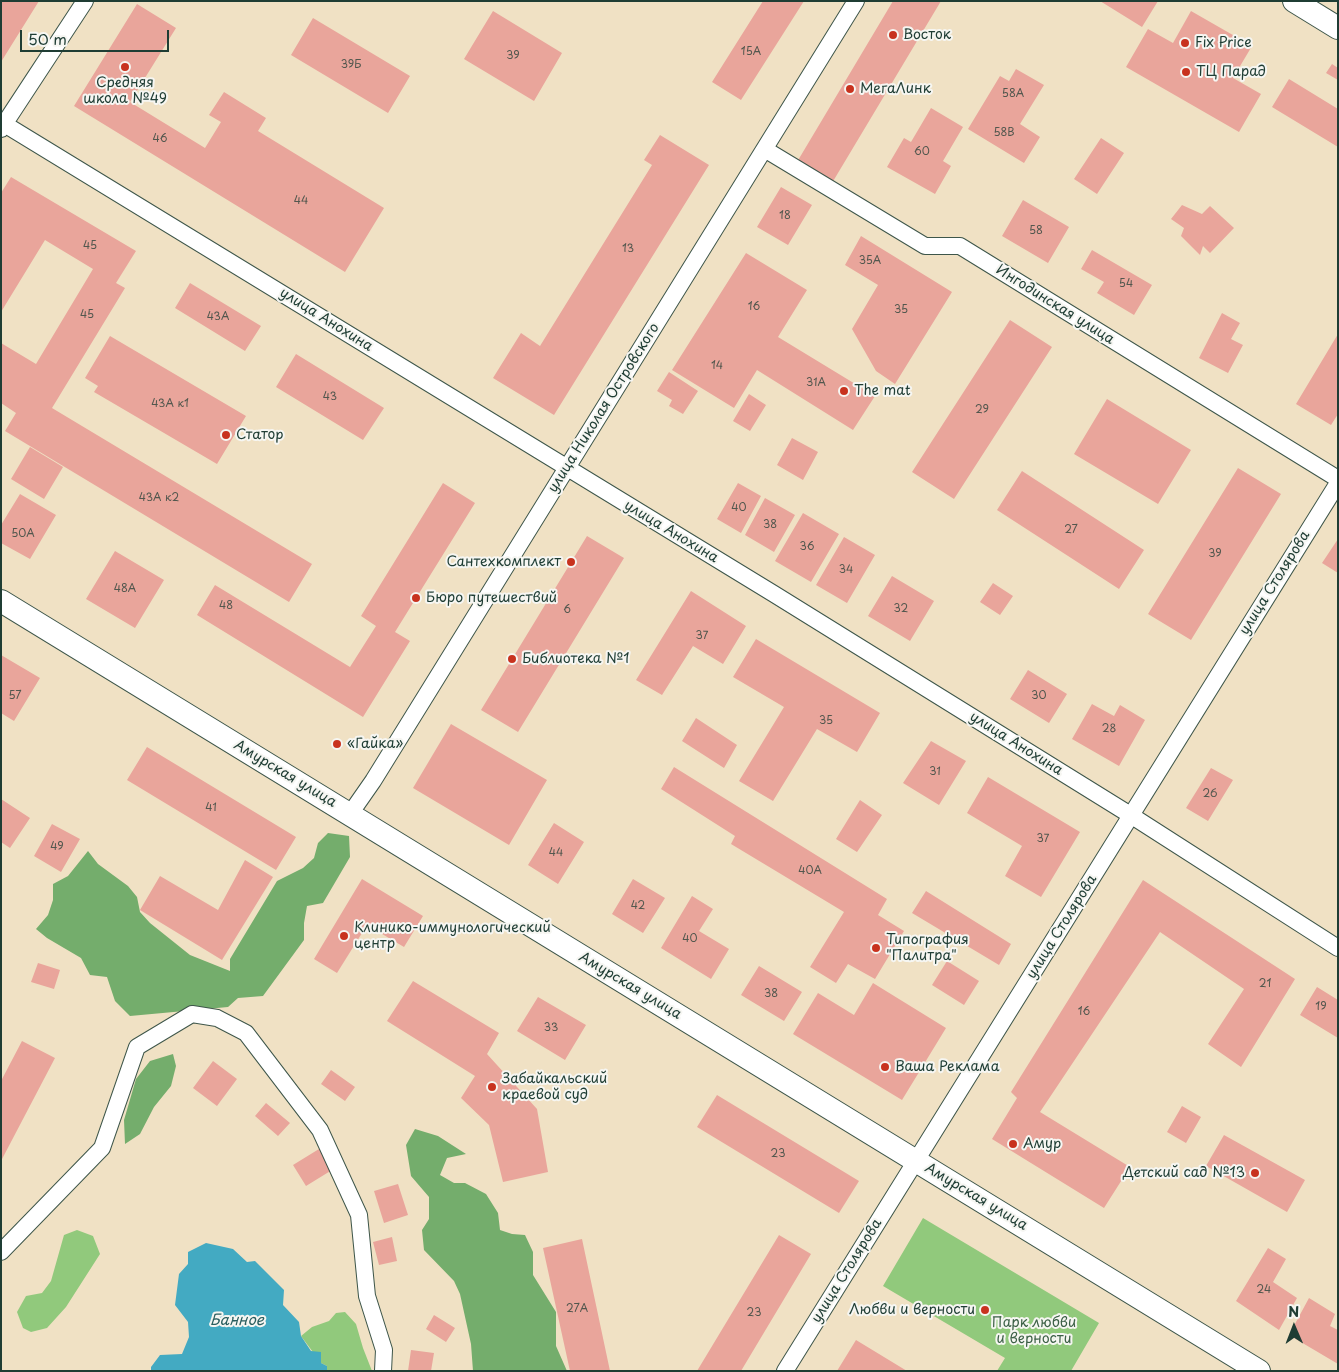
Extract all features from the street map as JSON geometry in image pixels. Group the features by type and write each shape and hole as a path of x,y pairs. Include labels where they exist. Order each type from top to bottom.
{"main road":[{"path":"1294,1 1338,28"},
{"name":"Амурская улица","path":"1,601 1259,1371"}],"street":[{"path":"2,125 85,1"},
{"name":"улица Николая Островского","path":"350,814 373,781 566,468 766,150 856,1"},
{"name":"улица Анохина","path":"2,125 566,468 1132,816 1338,948"},
{"name":"Ингодинская улица","path":"766,150 925,246 960,246 1338,479"},
{"name":"улица Столярова","path":"785,1371 1338,483"},
{"path":"1,1252 102,1148 137,1047 192,1014 217,1018 246,1033 320,1130 359,1215 367,1296 384,1350 382,1371"}],"green space":[{"path":"328,833 349,836 350,857 323,903 307,906 304,940 263,996 238,998 228,1007 130,1016 115,1001 107,977 90,975 81,958 47,938 36,929 48,915 53,900 53,884 68,876 88,851 98,864 128,886 137,897 140,912 150,923 190,955 230,971 230,959 277,881 303,868 314,858 318,843"},
{"path":"173,1054 176,1066 171,1086 154,1107 140,1134 125,1144 124,1120 136,1079 150,1061"},
{"path":"415,1129 438,1136 466,1154 447,1158 440,1175 454,1183 465,1183 486,1194 498,1213 500,1230 512,1234 525,1235 533,1252 533,1275 556,1312 556,1346 567,1371 473,1371 471,1344 460,1294 454,1281 424,1250 422,1230 429,1219 429,1197 411,1176 406,1145"},
{"name":"Парк любви и верности","path":"923,1218 1099,1323 1071,1371 997,1371 1005,1358 883,1286"},
{"path":"77,1230 93,1236 100,1254 66,1307 47,1328 31,1332 23,1328 17,1312 26,1296 42,1293 51,1281 64,1235"},
{"path":"345,1312 356,1324 372,1371 327,1371 327,1366 321,1363 301,1336 312,1327 329,1321 336,1313"}],"water":[{"name":"Банное","path":"206,1243 233,1249 247,1262 255,1261 284,1290 283,1305 299,1322 301,1336 311,1351 321,1352 321,1363 327,1366 327,1371 151,1371 151,1367 160,1355 182,1354 189,1337 188,1322 175,1305 179,1274 188,1264 188,1252"}],"building":[{"path":"1,1 39,1 1,62"},
{"path":"763,1 804,1 741,100 712,82"},
{"path":"893,1 941,1 832,183 797,162"},
{"path":"1100,1 1158,1 1142,27"},
{"path":"137,4 176,28 130,102 205,148 221,122 209,115 224,92 266,118 258,131 384,208 345,272 74,106"},
{"path":"493,11 562,53 534,101 464,59"},
{"name":"ТЦ Парад","path":"1191,11 1252,46 1233,78 1261,94 1239,132 1126,67 1148,29 1173,43"},
{"path":"313,18 410,76 388,113 291,55"},
{"path":"1332,64 1338,68 1338,80 1326,73"},
{"path":"1016,69 1044,85 1020,124 1040,137 1024,163 968,129 1000,76 1009,81"},
{"path":"1289,79 1338,109 1338,147 1272,107"},
{"path":"931,108 963,127 943,161 951,166 935,194 887,167 904,138 911,142"},
{"path":"660,135 709,165 554,415 493,378 521,333 540,346 652,165 644,160"},
{"path":"1101,138 1124,153 1097,194 1074,179"},
{"path":"11,177 136,251 116,283 125,288 52,408 312,564 289,602 5,431 16,413 1,403 1,343 36,364 93,269 45,240 1,312 1,193"},
{"path":"781,187 812,205 788,245 757,227"},
{"path":"1023,200 1069,227 1048,263 1002,236"},
{"path":"1182,205 1202,214 1210,206 1234,228 1210,253 1203,246 1200,255 1181,236 1184,228 1171,219"},
{"path":"861,236 952,292 895,384 876,371 852,329 878,285 845,265"},
{"path":"1092,250 1152,285 1134,315 1097,293 1104,282 1081,269"},
{"path":"746,253 807,290 778,337 875,396 853,430 757,370 734,408 672,370"},
{"path":"190,283 261,326 245,351 175,308"},
{"path":"1222,313 1240,323 1231,339 1243,345 1228,373 1199,358"},
{"path":"1010,320 1052,347 954,499 912,472"},
{"path":"1338,334 1338,414 1331,425 1296,404"},
{"path":"110,336 246,416 217,464 94,392 98,386 85,378"},
{"path":"296,354 384,408 363,440 276,387"},
{"path":"669,372 698,391 683,414 669,406 672,400 657,391"},
{"path":"749,394 766,405 750,431 733,421"},
{"path":"1107,399 1191,450 1158,504 1074,454"},
{"path":"792,438 818,452 803,480 777,465"},
{"path":"30,447 63,467 44,499 11,479"},
{"path":"1238,468 1281,494 1191,640 1148,614"},
{"path":"1022,471 1144,550 1119,589 997,510"},
{"path":"443,483 475,503 395,632 410,641 363,717 197,615 215,585 350,667 376,626 361,616"},
{"path":"738,483 761,496 741,533 717,519"},
{"path":"20,494 56,515 30,559 1,543 1,525"},
{"path":"765,498 795,515 774,552 745,535"},
{"path":"803,513 839,534 811,582 775,561"},
{"path":"587,536 624,558 518,732 481,710"},
{"path":"844,537 875,555 847,603 816,585"},
{"path":"1338,539 1338,573 1322,563"},
{"path":"115,551 164,580 135,628 86,599"},
{"path":"892,576 934,601 910,641 868,616"},
{"path":"993,583 1013,596 1000,615 980,602"},
{"path":"691,591 746,626 723,664 693,646 662,695 636,680"},
{"path":"756,639 880,713 857,752 817,729 773,801 739,781 784,707 733,677"},
{"path":"1,655 40,678 14,721 1,713"},
{"path":"1028,670 1067,694 1049,723 1010,699"},
{"path":"1092,704 1114,716 1120,705 1145,720 1119,766 1072,739"},
{"path":"696,718 737,745 724,768 682,741"},
{"path":"451,724 547,780 509,845 413,788"},
{"name":"«Гайка»","path":"339,739 342,742 342,748 336,749 332,746 333,740"},
{"path":"931,741 966,761 939,805 903,783"},
{"path":"147,747 296,837 276,870 127,780"},
{"path":"674,767 887,899 878,915 904,931 875,979 848,964 836,983 810,967 844,912 731,844 735,836 661,789"},
{"path":"1211,768 1233,780 1208,821 1186,808"},
{"path":"988,777 1080,832 1041,897 1005,876 1022,846 967,813"},
{"path":"1,799 30,818 10,848 1,842"},
{"path":"860,800 882,815 857,852 836,839"},
{"path":"554,823 584,842 558,884 528,865"},
{"path":"52,824 80,839 61,872 34,856"},
{"path":"245,860 273,877 222,960 140,910 160,876 218,910"},
{"name":"Клинико-иммунологический центр","path":"362,879 423,916 404,947 367,925 337,973 314,959"},
{"path":"633,879 665,898 643,933 612,914"},
{"path":"1143,880 1295,979 1241,1067 1208,1044 1244,989 1160,932 1040,1112 1130,1167 1104,1208 992,1139 1017,1098 1011,1092"},
{"path":"926,891 1011,944 999,965 912,913"},
{"path":"692,896 713,909 699,931 729,949 711,979 661,948"},
{"path":"947,961 979,981 964,1005 932,985"},
{"path":"38,963 60,970 54,989 31,982"},
{"path":"759,966 802,992 784,1021 741,995"},
{"name":"Забайкальский краевой суд","path":"413,981 499,1033 487,1054 537,1109 548,1172 503,1182 489,1125 461,1098 475,1076 387,1021"},
{"name":"Ваша Реклама","path":"873,983 946,1028 902,1100 793,1034 818,993 854,1015"},
{"path":"1317,987 1338,1000 1338,1038 1300,1015"},
{"path":"538,997 586,1025 565,1060 517,1031"},
{"path":"22,1041 55,1058 1,1161 1,1081"},
{"path":"213,1061 237,1079 217,1106 193,1088"},
{"path":"331,1070 355,1087 345,1101 321,1084"},
{"path":"717,1095 859,1181 839,1213 697,1127"},
{"path":"266,1103 290,1123 278,1136 255,1116"},
{"path":"1182,1106 1201,1117 1186,1143 1167,1132"},
{"name":"Детский сад №13","path":"1224,1135 1305,1180 1287,1212 1206,1166"},
{"path":"319,1149 332,1170 306,1186 293,1165"},
{"path":"398,1184 408,1215 384,1223 374,1191"},
{"path":"779,1235 811,1254 741,1371 697,1371"},
{"path":"392,1237 397,1261 379,1265 373,1242"},
{"path":"582,1239 610,1371 570,1371 543,1248"},
{"path":"1268,1248 1286,1259 1273,1282 1297,1298 1279,1330 1236,1301"},
{"path":"1309,1298 1335,1314 1330,1326 1338,1330 1338,1364 1289,1335"},
{"path":"434,1315 455,1328 446,1342 426,1329"},
{"path":"856,1340 907,1371 837,1371"},
{"path":"411,1350 434,1353 431,1371 408,1371"}],"place":[{"name":"Восток","path":"893,35"},
{"name":"Fix Price","path":"1185,43"},
{"name":"Средняя школа №49","path":"125,67"},
{"name":"ТЦ Парад","path":"1186,72"},
{"name":"МегаЛинк","path":"850,89"},
{"name":"The mat","path":"844,391"},
{"name":"Статор","path":"226,435"},
{"name":"Сантехкомплект","path":"571,562"},
{"name":"Бюро путешествий","path":"416,598"},
{"name":"Библиотека №1","path":"512,659"},
{"name":"«Гайка»","path":"337,744"},
{"name":"Клинико-иммунологический центр","path":"344,936"},
{"name":"Типография \"Палитра\"","path":"876,948"},
{"name":"Ваша Реклама","path":"885,1067"},
{"name":"Забайкальский краевой суд","path":"492,1087"},
{"name":"Амур","path":"1013,1144"},
{"name":"Детский сад №13","path":"1255,1173"},
{"name":"Любви и верности","path":"985,1310"}]}
